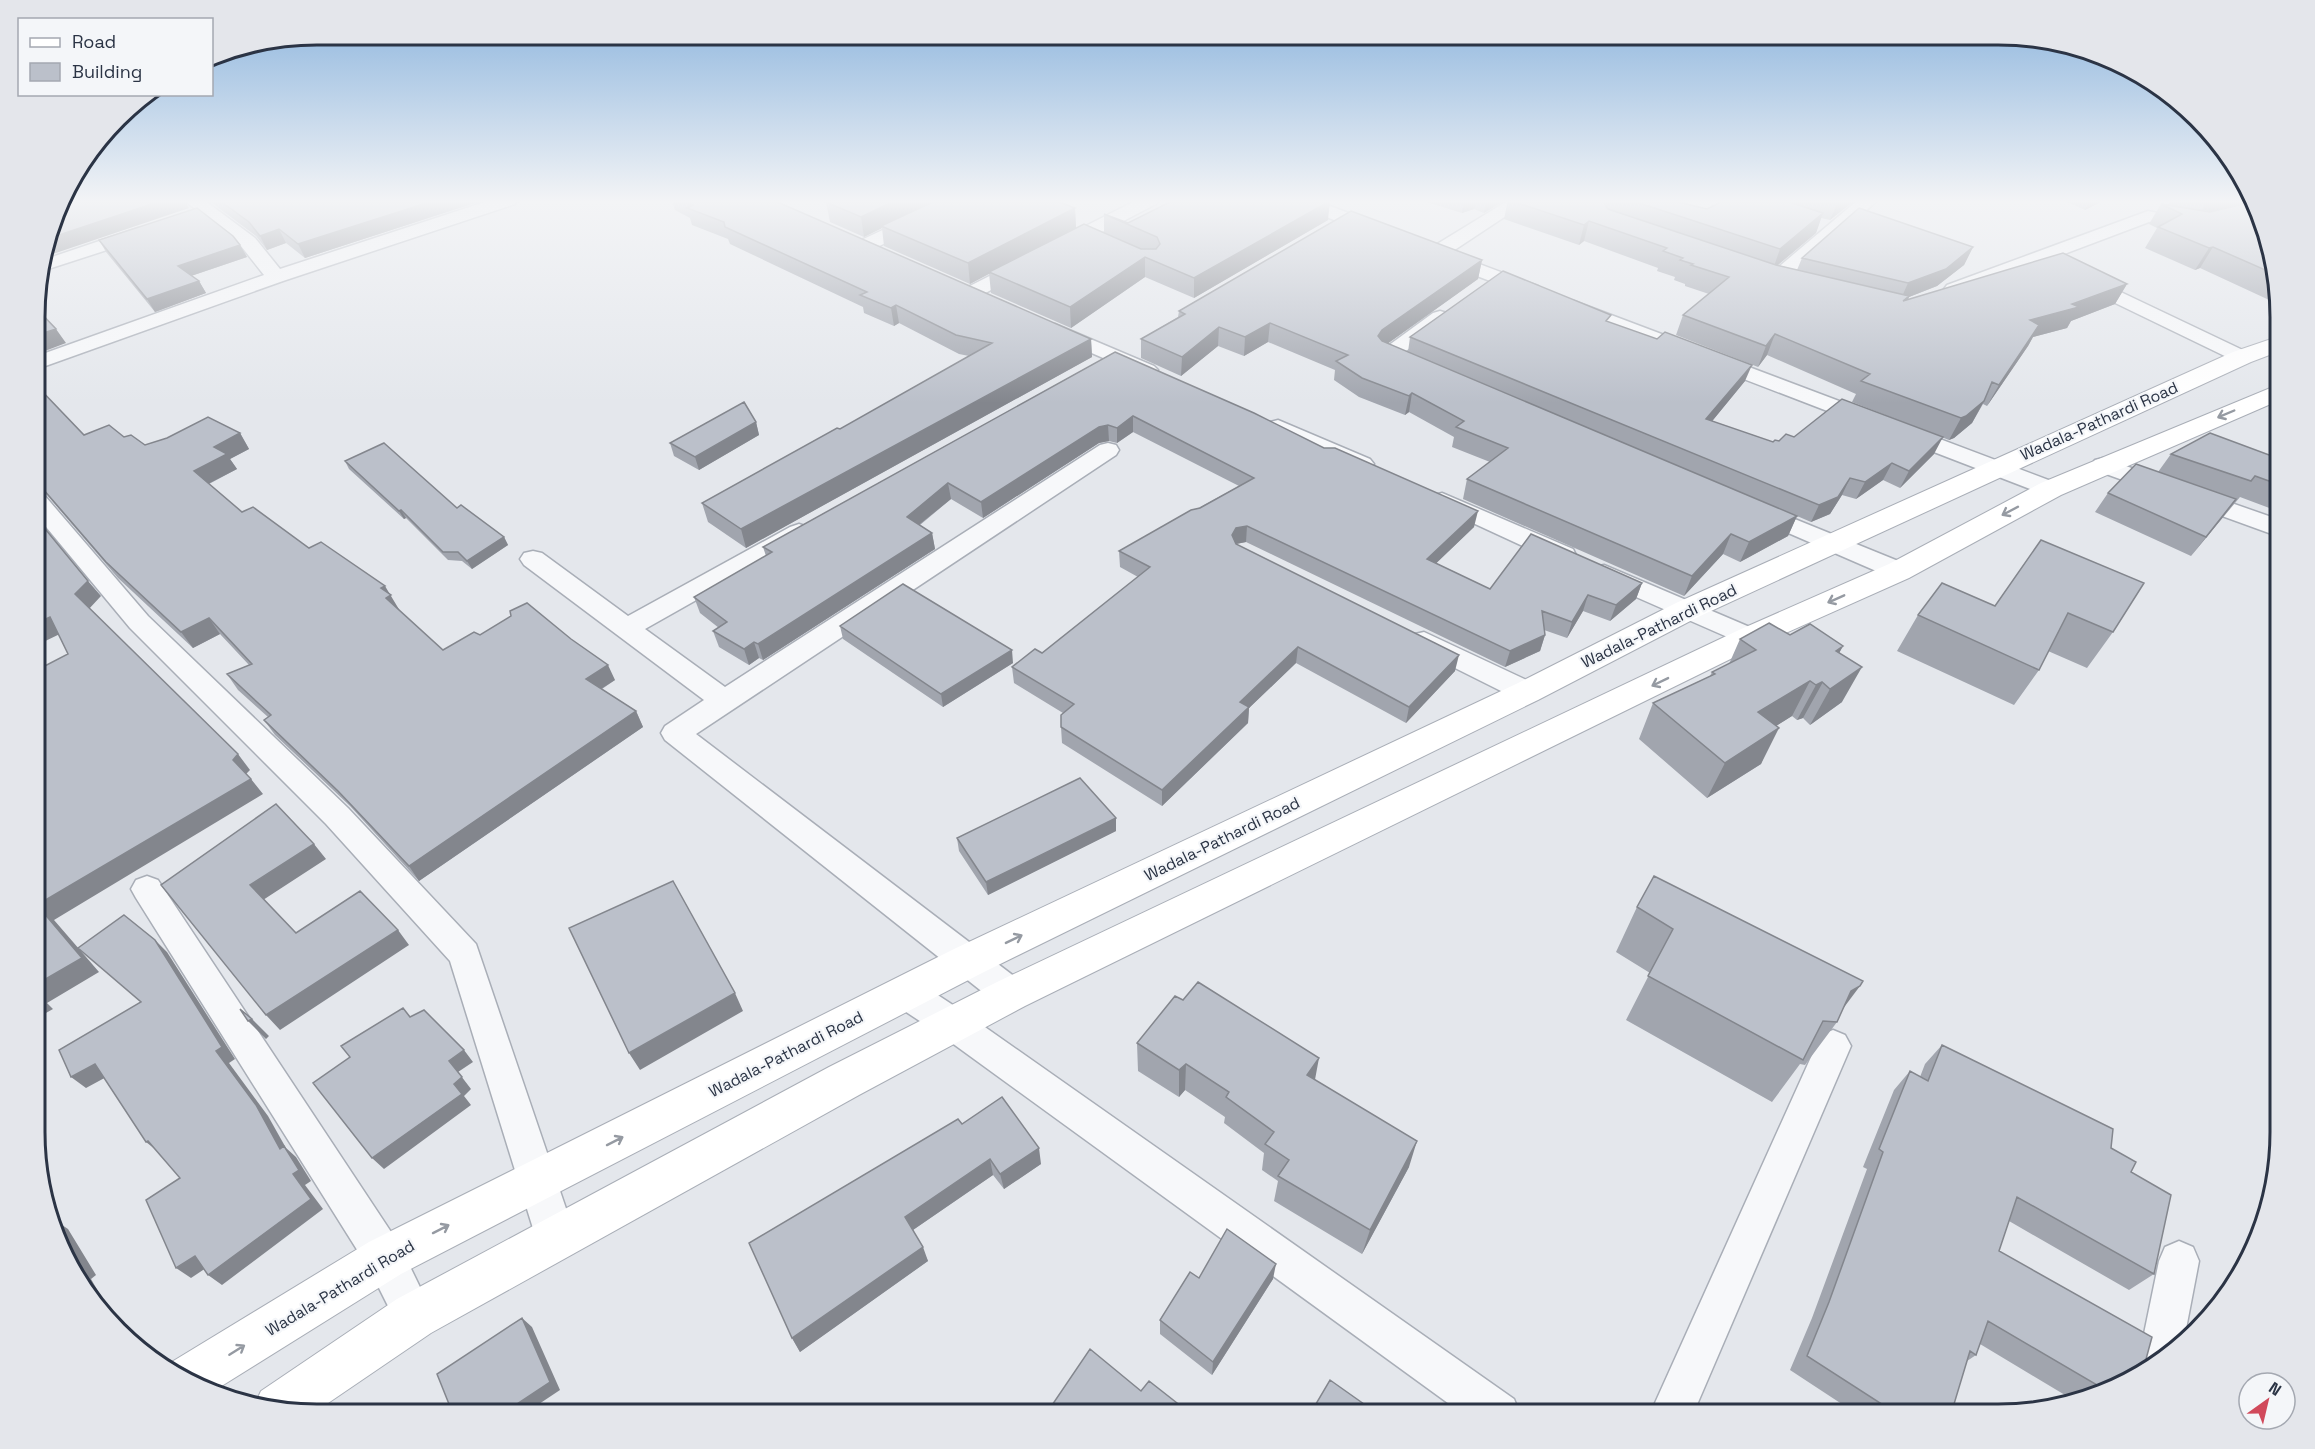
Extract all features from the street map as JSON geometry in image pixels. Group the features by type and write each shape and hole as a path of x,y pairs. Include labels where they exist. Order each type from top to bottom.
{"main road":[{"name":"Wadala-Pathardi Road","path":"195,1375 385,1258 968,961 1527,692 1687,610 1995,468 2242,357 2270,347"},
{"path":"286,1402 414,1316 1011,994 1750,637 1899,571 2051,489 2270,395"}],"street":[{"path":"268,268 276,277"},
{"path":"45,360 304,268"},
{"path":"971,293 1020,268"},
{"path":"1474,268 2051,489"},
{"path":"1776,279 1789,268"},
{"path":"1933,297 2010,268"},
{"path":"2059,268 2242,357"},
{"path":"1754,272 1799,285"},
{"path":"1410,364 1388,355 1497,277"},
{"path":"950,283 992,302"},
{"path":"1033,320 1125,350 1168,379"},
{"path":"1094,368 1125,350"},
{"path":"1263,421 1381,473"},
{"path":"1011,994 675,733 1108,450"},
{"path":"2103,465 2270,525"},
{"path":"1425,493 1750,637"},
{"path":"1738,502 1899,571"},
{"path":"45,510 139,622 337,816 464,954 556,1238"},
{"path":"625,629 823,519"},
{"path":"533,559 724,701"},
{"path":"1402,630 1527,692"},
{"path":"147,889 385,1258 414,1316"},
{"path":"906,993 953,1024 1485,1404"},
{"path":"1675,1404 1833,1046"},
{"path":"2162,1350 2179,1261"}],"building":[{"path":"121,268 180,268 199,281 147,299"},
{"path":"814,268 928,268 1091,339 741,529 702,503 837,428 840,429 992,343 956,335 896,305 891,308 860,295 867,292"},
{"path":"998,268 1129,268 1070,307 989,272"},
{"path":"1170,268 1212,268 1194,278"},
{"path":"1254,268 1471,268 1382,330 1378,336 1382,341 1797,516 1749,542 1731,534 1692,576 1467,479 1508,448 1456,427 1464,421 1412,393 1409,396 1362,378 1336,361 1348,355 1270,323 1245,337 1219,327 1182,357 1141,339 1185,314 1179,311"},
{"path":"1699,268 1787,268 1909,296 1903,301 2014,268 2093,268 2127,284 2072,304 2079,307 2030,320 2039,325 1999,385 1992,382 1984,401 1961,418 1861,381 1870,374 1775,334 1766,346 1683,315 1729,277"},
{"path":"1843,268 1948,268 1908,283"},
{"path":"1503,271 1611,315 1606,321 1657,339 1665,332 1752,365 1706,419 1773,442 1779,441 1786,434 1794,437 1842,399 1943,437 1909,471 1892,463 1865,482 1850,478 1838,497 1819,505 1410,337"},
{"path":"45,317 56,329 45,332"},
{"path":"1115,352 1254,413 1324,448 1335,448 1478,511 1427,559 1490,589 1531,534 1642,583 1616,605 1588,595 1572,622 1542,611 1545,635 1510,651 1247,526 1236,528 1232,535 1236,544 1459,655 1409,707 1298,647 1240,702 1249,707 1162,790 1061,727 1061,715 1074,704 1012,667 1035,649 1042,653 1150,567 1119,551 1191,510 1200,508 1254,478 1133,416 1117,428 1108,425 1099,427 981,502 948,483 907,517 932,533 758,644 754,642 744,649 713,631 727,622 694,597 772,552 763,547"},
{"path":"45,394 84,435 109,425 124,437 131,435 145,445 167,438 208,417 240,433 214,447 227,454 194,471 242,512 253,507 309,548 321,542 385,586 381,588 391,595 386,598 443,650 474,632 480,635 511,616 510,611 527,603 571,639 608,665 586,679 636,711 409,866 338,791 264,720 271,715 227,674 252,664 209,618 181,632 106,562 45,491"},
{"path":"744,402 756,422 695,457 670,443"},
{"path":"2210,433 2270,455 2270,481 2255,476 2251,481 2171,454"},
{"path":"384,443 457,508 461,505 504,537 467,561 458,552 443,552 401,510 399,511 345,461"},
{"path":"2136,464 2236,499 2206,537 2108,493"},
{"path":"45,529 88,581 75,594 238,754 233,760 251,779 45,900 45,666 68,654 50,617 45,619"},
{"path":"2041,540 2144,583 2113,632 2068,613 2039,670 1918,615 1942,583 1995,606"},
{"path":"903,584 1012,650 941,694 840,626"},
{"path":"1769,623 1790,635 1810,624 1843,646 1836,651 1862,667 1830,689 1822,682 1816,685 1810,681 1758,712 1779,728 1725,763 1653,703 1715,674 1712,672 1756,650 1740,639"},
{"path":"1080,778 1116,818 986,882 957,838"},
{"path":"276,804 314,844 250,885 296,933 360,891 398,930 266,1015 161,885"},
{"path":"1654,876 1863,981 1860,986 1851,991 1837,1022 1823,1021 1803,1060 1648,976 1673,929 1637,907"},
{"path":"673,881 735,993 629,1053 569,928"},
{"path":"45,914 82,958 45,979"},
{"path":"124,915 155,940 222,1047 216,1051 256,1105 280,1149 284,1146 299,1170 293,1174 311,1199 208,1275 195,1256 176,1268 146,1200 180,1178 148,1141 146,1142 95,1064 71,1077 59,1050 141,1002 78,948"},
{"path":"1198,982 1319,1058 1307,1075 1417,1141 1370,1230 1278,1176 1289,1160 1265,1144 1274,1132 1226,1097 1229,1092 1186,1064 1179,1070 1137,1043 1175,996 1183,1000"},
{"path":"403,1008 410,1017 424,1010 464,1050 449,1061 462,1077 454,1084 462,1094 372,1158 313,1083 350,1057 341,1046"},
{"path":"240,1009 252,1019 248,1021"},
{"path":"1942,1045 2113,1129 2111,1148 2136,1162 2131,1172 2171,1195 2154,1274 2017,1197 1999,1251 2152,1337 2146,1360 2097,1385 1988,1321 1976,1355 1970,1351 1954,1404 1881,1404 1807,1356 1883,1152 1879,1149 1910,1071 1928,1081"},
{"path":"1002,1097 1039,1148 1000,1174 990,1159 905,1217 923,1247 792,1338 749,1243 958,1119 962,1124"},
{"path":"1227,1229 1276,1264 1213,1362 1160,1320 1190,1272 1199,1278"},
{"path":"522,1318 550,1382 517,1404 449,1404 437,1374"},
{"path":"1090,1349 1141,1391 1149,1381 1178,1404 1053,1404"},
{"path":"1330,1380 1364,1404 1316,1404"}]}
